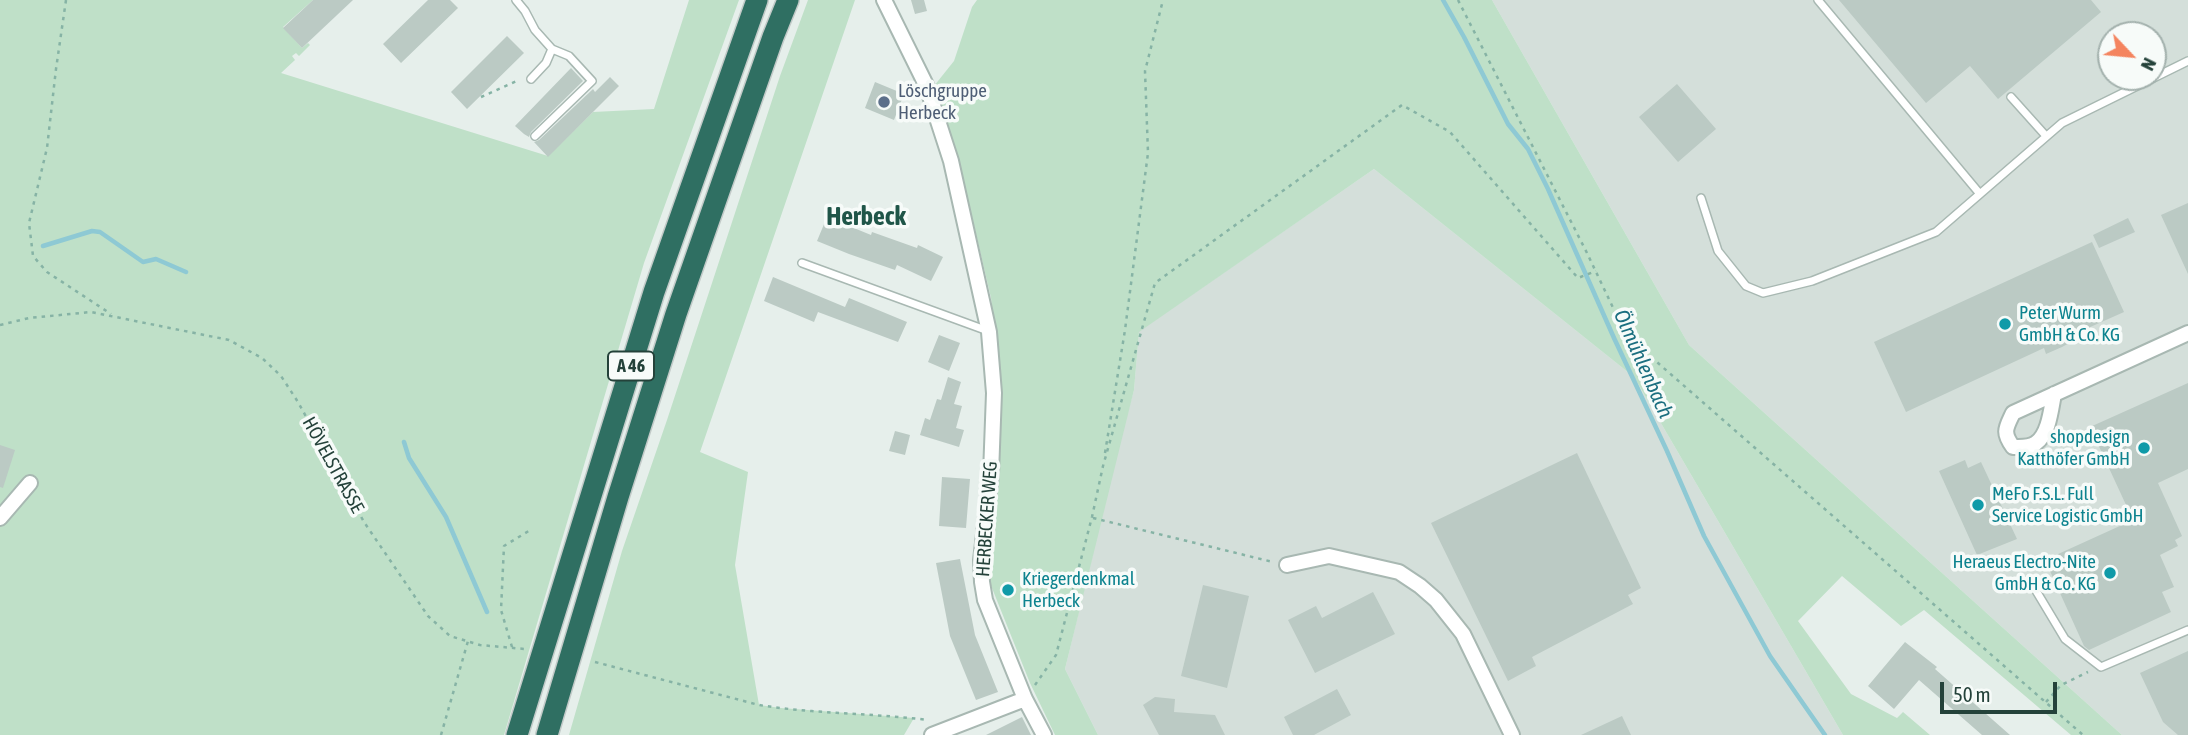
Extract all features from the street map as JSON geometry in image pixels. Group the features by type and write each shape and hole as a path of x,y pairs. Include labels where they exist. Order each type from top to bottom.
{"highway":[{"name":"A 46","path":"517,735 654,292 757,0"},
{"name":"A 46","path":"547,735 676,314 788,0"}],"street":[{"name":"HERBECKER WEG","path":"884,0 927,87 947,149 989,331 994,393 991,474 981,560 982,582 985,600 1025,699 1044,735"},
{"path":"2054,394 2188,333"},
{"path":"0,518 30,483"},
{"path":"1287,565 1329,556 1399,572 1420,586 1436,600 1463,634 1512,735"},
{"path":"932,735 1025,699"}],"lane":[{"path":"516,0 535,30 552,49 569,56 592,81 535,136"},
{"path":"1818,0 1980,194"},
{"path":"531,79 546,63 552,49"},
{"path":"1701,198 1718,251 1746,286 1763,293 1812,281 1936,232 2062,123 2188,61"},
{"path":"2011,97 2046,136"},
{"path":"802,263 989,331"},
{"path":"2032,584 2065,639 2101,667 2188,630"}],"path":[{"name":"HÖVELSTRASSE","path":"66,0 47,148 29,223 33,256 47,272 114,316"},
{"path":"1025,699 1056,655 1103,466 1125,330 1148,153 1145,71 1163,0"},
{"path":"1458,0 1626,335 2083,735"},
{"path":"481,97 516,83 524,76 531,79"},
{"path":"1103,466 1155,283 1402,105 1450,132 1578,278 1596,271"},
{"name":"HÖVELSTRASSE","path":"0,325 29,318 91,312 229,340 262,358 287,384 364,522 428,616 450,636 480,645 525,649"},
{"path":"1092,517 1287,565"},
{"path":"512,648 501,610 504,546 532,529"},
{"path":"442,735 468,641"},
{"path":"595,662 781,709 884,715 959,724"},
{"path":"2046,703 2061,685 2101,667"}],"shaded area":[{"path":"1492,0 2188,0 2188,735 2122,735 1689,345"},
{"path":"1374,169 1634,377 1843,735 1098,735 1065,669 1134,390 1139,331"}],"green space":[{"path":"0,0 313,0 283,27 302,48 308,43 310,45 299,56 296,53 292,56 295,60 281,73 548,156 593,112 654,109 689,0 739,0 644,263 504,735 0,735"},
{"path":"808,0 855,0 700,452 748,472 735,565 759,705 914,718 904,735 569,735 622,551 780,76"},
{"path":"977,0 1492,0 1689,345 2122,735 2071,735 1924,610 1901,626 1842,576 1798,621 1851,694 1897,718 1903,712 1930,735 1843,735 1634,377 1374,169 1139,332 1134,390 1065,669 1098,735 1055,735 1030,683 990,583 989,559 997,468 1000,383 991,298 958,157 934,86 954,61 972,7"}],"building":[{"path":"313,0 353,0 302,48 283,28"},
{"path":"428,0 450,0 458,8 401,63 383,44"},
{"path":"911,0 924,0 927,11 915,14"},
{"path":"1839,0 2091,0 2101,12 1998,99 1970,66 1926,103"},
{"path":"507,36 524,53 467,109 451,92"},
{"path":"571,68 583,81 529,137 524,134 515,126"},
{"path":"610,77 619,86 548,157 534,142"},
{"name":"Löschgruppe Herbeck","path":"875,82 904,94 894,120 865,108"},
{"path":"1677,84 1716,129 1678,162 1639,117"},
{"path":"2188,203 2188,274 2161,215"},
{"path":"827,217 871,235 872,232 917,248 918,245 943,257 931,281 897,265 895,270 817,241"},
{"path":"2128,218 2135,232 2099,248 2093,235"},
{"name":"Peter Wurm GmbH & Co. KG","path":"2092,242 2124,312 2070,336 2073,341 2062,347 2046,354 2044,348 1906,412 1874,342"},
{"path":"773,277 845,307 849,298 907,322 898,342 818,312 814,322 764,301"},
{"path":"939,335 960,343 949,371 928,362"},
{"path":"948,377 961,382 954,404 962,406 956,428 964,430 959,447 920,435 925,418 930,420 937,399 941,400"},
{"path":"2188,383 2188,469 2158,483 2182,536 2175,540 2178,546 2160,555 2174,587 2162,592 2171,612 2089,650 2084,646 2045,560 2133,520 2090,427"},
{"path":"895,431 910,435 905,455 889,451"},
{"path":"0,445 15,450 3,488 0,487"},
{"path":"1577,453 1641,588 1628,595 1633,604 1532,657 1536,666 1508,681 1431,523"},
{"name":"MeFo F.S.L. Full Service Logistic GmbH","path":"1965,460 1968,468 1981,462 2017,539 1977,555 1939,471"},
{"path":"942,477 970,479 966,528 939,526"},
{"path":"960,559 975,635 998,692 976,700 950,636 936,563"},
{"path":"1203,585 1249,596 1227,688 1181,676"},
{"path":"1373,592 1395,634 1315,673 1288,620 1316,606 1322,618"},
{"path":"1905,642 1937,667 1935,669 2010,735 1982,735 1919,680 1894,709 1868,686"},
{"path":"2188,651 2188,735 2178,735 2163,722 2140,673"},
{"path":"1337,689 1351,715 1314,735 1293,735 1284,717"},
{"path":"1155,697 1175,699 1174,712 1215,715 1225,735 1159,735 1143,705"},
{"path":"1622,716 1631,735 1581,735"},
{"path":"1022,717 1031,735 986,735"}],"waterway":[{"name":"Ölmühlenbach","path":"1443,0 1508,124 1528,149 1548,189 1704,536 1770,656 1825,735"},
{"path":"43,246 92,231 100,232 143,262 156,259 186,272"},
{"path":"404,442 409,458 446,517 487,612"}],"place":[{"name":"Löschgruppe Herbeck","path":"884,102"},
{"name":"Peter Wurm GmbH & Co. KG","path":"2005,324"},
{"name":"shopdesign Katthöfer GmbH","path":"2144,448"},
{"name":"MeFo F.S.L. Full Service Logistic GmbH","path":"1978,505"},
{"name":"Heraeus Electro-Nite GmbH & Co. KG","path":"2110,573"},
{"name":"Kriegerdenkmal Herbeck","path":"1008,590"}],"district":[{"name":"Herbeck","path":"866,217"}]}
